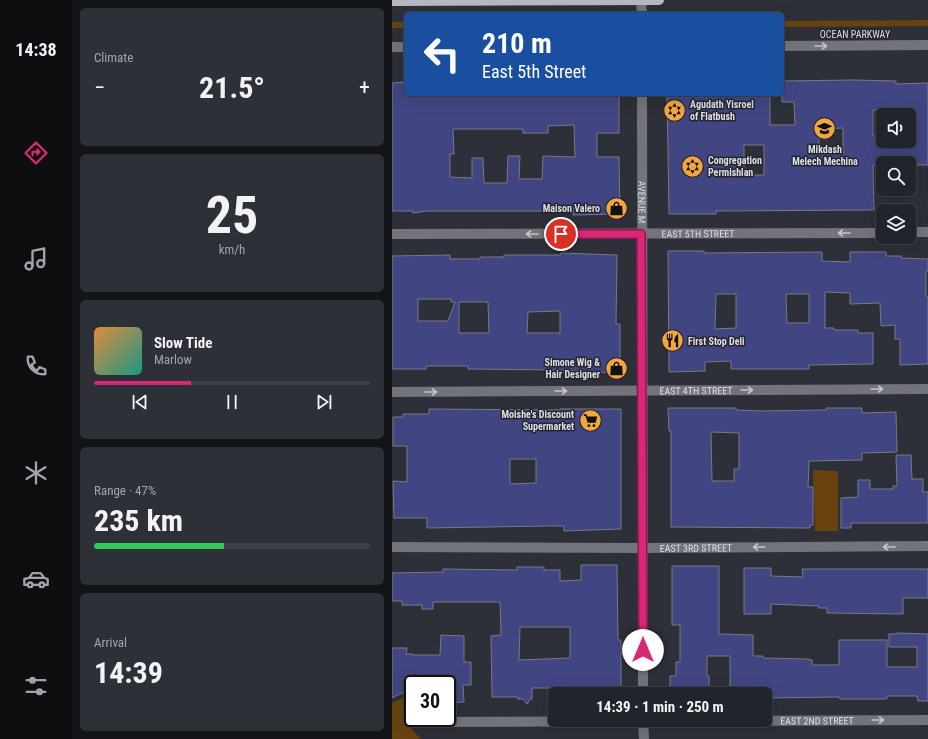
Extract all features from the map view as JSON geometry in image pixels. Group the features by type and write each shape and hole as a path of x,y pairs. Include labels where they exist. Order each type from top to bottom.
{"main road":[{"path":"392,1 659,0"}],"street":[{"path":"641,0 642,12"},
{"name":"OCEAN PARKWAY","path":"784,46 928,45"},
{"path":"392,47 404,47"},
{"name":"AVENUE M","path":"642,96 641,234 643,391 643,687"},
{"path":"916,232 928,232"},
{"name":"EAST 5TH STREET","path":"392,234 876,233"},
{"name":"EAST 4TH STREET","path":"392,392 928,389"},
{"name":"EAST 3RD STREET","path":"392,547 643,548 928,546"},
{"name":"EAST 2ND STREET","path":"772,720 928,720"},
{"name":"EAST 2ND STREET","path":"456,722 548,721"},
{"path":"644,727 644,739"}],"shaded area":[{"path":"928,20 928,26 784,27 784,21"},
{"path":"392,22 404,22 404,28 392,28"},
{"path":"813,470 838,471 838,531 815,531"},
{"path":"404,697 404,727 412,727 412,730 421,739 392,739 392,703"}],"building":[{"path":"853,80 896,81 896,84 928,83 928,165 916,165 916,156 876,156 876,165 873,165 874,210 716,211 716,214 669,214 667,96 770,96 770,125 795,125 794,102 782,102 782,96 784,96 784,81","holes":["843,128 843,153 819,153 819,129","744,145 764,145 764,175 744,175"]},
{"path":"403,82 404,96 619,96 619,133 597,133 597,157 619,157 620,214 573,215 573,207 546,207 546,211 426,211 413,213 413,211 392,211 392,83","holes":["574,125 575,157 543,156 542,179 519,179 520,156 508,156 507,183 484,183 483,158 472,158 472,178 450,177 450,154 454,154 453,129 523,129 523,133 548,133 548,126"]},
{"path":"668,251 704,251 704,253 822,252 822,261 850,262 850,252 886,252 886,256 928,259 928,271 926,271 926,296 928,297 928,364 900,365 900,339 895,339 895,325 881,326 880,303 850,304 850,293 825,292 825,328 834,328 834,330 858,330 858,333 873,333 873,364 809,365 809,369 731,369 731,361 705,362 705,371 669,372","holes":["716,294 736,294 736,328 715,329","786,294 809,294 809,323 787,323"]},
{"path":"561,253 617,255 616,324 620,324 620,368 617,372 579,373 579,371 560,370 468,369 468,366 426,366 426,369 392,369 392,256 450,255 450,259 480,259 480,257 504,257 504,255 561,255","holes":["418,299 451,299 451,302 455,302 448,321 418,321","459,302 488,302 489,333 459,333","560,311 560,333 527,333 528,312"]},
{"path":"668,408 736,408 736,410 762,411 862,408 862,413 896,412 897,452 862,453 862,460 809,461 808,487 813,487 813,525 810,525 810,528 671,527 671,431 669,431","holes":["711,432 739,433 739,469 734,469 734,481 712,481"]},
{"path":"429,409 621,409 621,529 564,531 564,526 427,528 427,518 394,518 393,481 407,482 407,446 393,446 393,417 403,417 403,414 429,414","holes":["510,459 536,459 536,483 510,484"]},
{"path":"896,455 911,455 912,479 923,479 923,492 928,492 928,523 851,523 851,528 841,528 841,498 858,497 858,480 870,480 870,489 893,489 893,486 897,486"},
{"path":"581,565 617,565 618,640 621,640 621,687 532,688 532,699 530,699 527,704 523,699 518,699 518,697 492,697 491,636 501,635 500,602 433,602 433,609 422,609 422,605 402,605 402,601 392,601 392,573 443,572 443,569 517,570 517,567 544,567 544,570 560,570 560,581 581,580","holes":["520,627 570,627 570,658 519,660"]},
{"path":"672,566 719,566 719,634 753,635 754,656 763,656 763,658 806,659 812,660 812,665 839,665 839,640 887,640 887,667 917,667 917,647 889,647 889,634 928,634 928,701 918,701 917,696 887,696 887,699 840,699 839,697 772,698 772,687 730,687 730,656 707,656 707,676 709,676 709,687 670,687 670,676 676,676 676,662 680,662 680,625 672,625"},
{"path":"744,568 771,568 771,576 803,577 802,569 928,569 928,598 903,598 903,614 827,613 827,608 819,608 818,606 771,604 771,614 744,614"},
{"path":"441,635 464,636 464,662 471,662 471,685 463,685 464,702 456,702 456,675 404,675 404,692 392,698 392,648 407,648 406,654 440,655"}],"place":[{"name":"Agudath Yisroel of Flatbush","path":"674,110"},
{"name":"Mikdash Melech Mechina","path":"825,129"},
{"name":"Congregation Permishlan","path":"692,166"},
{"name":"Maison Valero","path":"616,208"},
{"name":"First Stop Deli","path":"673,341"},
{"name":"Simone Wig & Hair Designer","path":"616,368"},
{"name":"Moishe's Discount Supermarket","path":"590,420"}],"route":[{"path":"561,234 641,234 643,650"}]}
